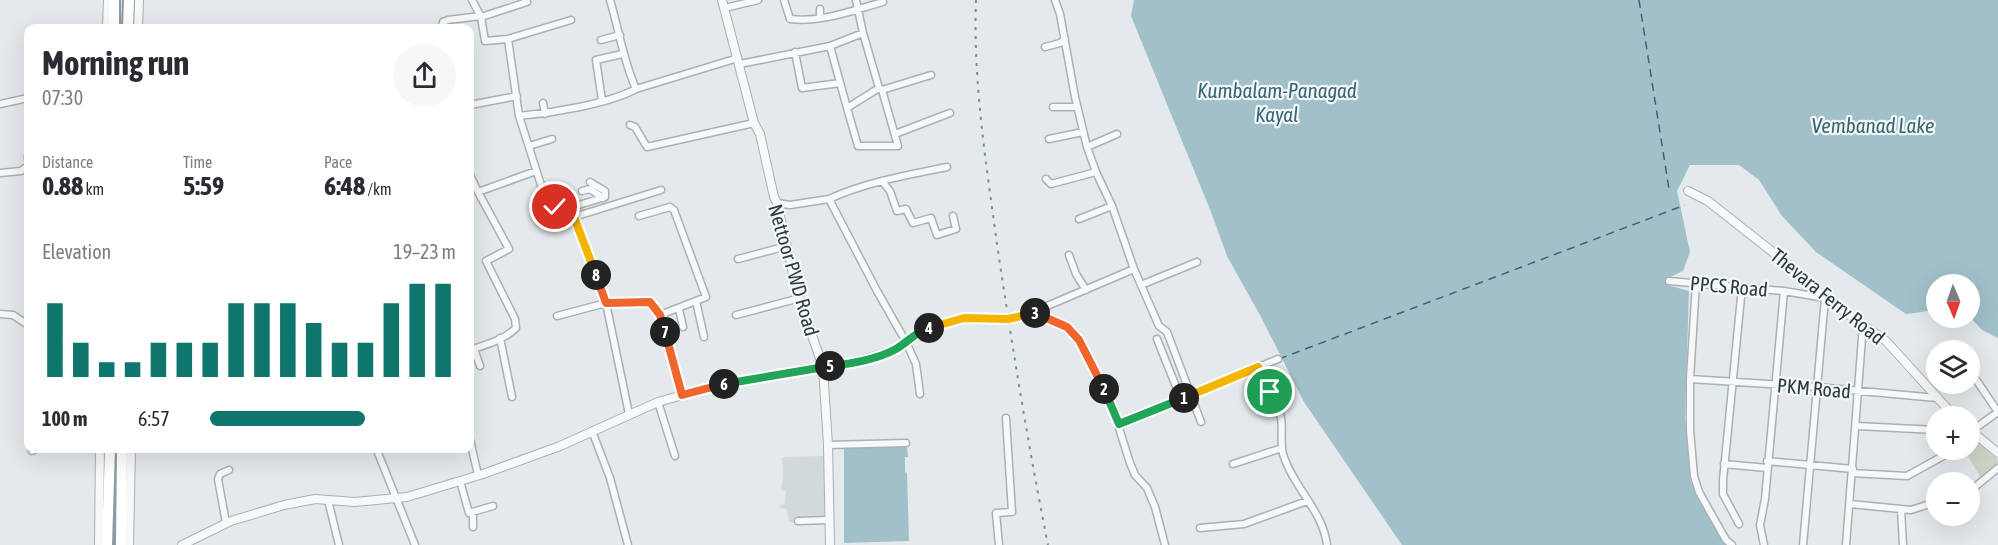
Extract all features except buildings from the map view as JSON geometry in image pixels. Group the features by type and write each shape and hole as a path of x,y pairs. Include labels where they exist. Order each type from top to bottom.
{"highway":[{"path":"114,0 114,24"},
{"path":"128,24 129,0"},
{"path":"107,545 110,453"},
{"path":"121,545 122,453"}],"street":[{"path":"107,24 108,0"},
{"path":"138,24 139,0"},
{"path":"472,0 481,16 485,41 508,39 571,20"},
{"path":"610,0 620,35 622,54 636,89"},
{"path":"723,4 758,0"},
{"path":"784,0 790,19 820,18 883,2"},
{"path":"830,46 858,146 898,146 863,33 856,0"},
{"path":"1055,0 1060,14 1077,107 1087,147 1096,172 1113,206 1134,269 1159,326 1167,332 1201,422"},
{"path":"443,24 448,20 481,16 527,2"},
{"name":"Nettoor PWD Road","path":"723,4 754,123 760,134 800,298 823,367 828,445 830,545"},
{"path":"820,9 820,18"},
{"path":"519,116 545,114 624,95 636,89 739,61 830,46 863,33"},
{"path":"601,40 620,35"},
{"path":"508,39 519,116 536,171 549,203 555,207 569,208 603,198"},
{"path":"1045,47 1060,43 1065,39"},
{"path":"795,52 802,88 840,83"},
{"path":"602,100 596,60 622,54"},
{"path":"504,63 513,62"},
{"path":"847,108 881,89 931,75"},
{"path":"474,104 517,96"},
{"path":"0,104 24,99"},
{"path":"543,103 545,114"},
{"path":"1053,107 1077,107"},
{"path":"895,134 950,113"},
{"path":"630,124 635,127 647,147 754,123"},
{"path":"1049,139 1083,132"},
{"path":"1087,147 1117,134"},
{"path":"529,146 552,139"},
{"path":"777,203 790,205 829,199 882,181 947,167"},
{"path":"0,173 18,172 24,168"},
{"path":"478,192 536,171"},
{"path":"1046,178 1051,184 1096,172"},
{"path":"882,181 890,191 897,211 906,209 913,223 931,218 937,235 956,229 954,216"},
{"path":"590,182 605,191 603,198"},
{"path":"474,184 510,249 486,261 516,328 474,349"},
{"path":"582,191 591,189 603,198"},
{"path":"574,217 661,190"},
{"name":"Thevara Ferry Road","path":"1688,191 1708,201 1784,261 1825,298 1886,341 1945,406"},
{"path":"829,199 906,342 916,364 920,393"},
{"path":"1079,219 1113,206"},
{"path":"639,216 670,207 674,210 706,297 660,315"},
{"path":"569,208 606,303 629,414"},
{"path":"738,259 787,246"},
{"path":"1069,255 1076,274 1086,290"},
{"path":"1141,285 1197,262"},
{"path":"182,545 226,523 284,505 315,499 355,502 407,497 560,446 658,402 734,382 848,364 893,351 922,330 964,318 1008,319 1033,312 1134,269"},
{"name":"PPCS Road","path":"1670,281 1784,291 1825,298"},
{"path":"1696,283 1690,379 1690,429 1694,476 1702,497 1726,540 1732,545"},
{"path":"1739,524 1723,494 1742,287"},
{"path":"1764,545 1760,525 1765,499 1784,291"},
{"path":"736,315 800,298"},
{"path":"1803,545 1825,298"},
{"path":"696,301 704,338"},
{"path":"557,316 606,303 650,302 660,315 682,395"},
{"path":"678,309 683,327"},
{"path":"1033,312 1067,327 1079,340 1104,388 1119,424 1135,475 1147,488 1159,516 1165,545"},
{"path":"0,314 13,315 24,322"},
{"path":"1846,545 1863,325"},
{"path":"500,338 512,397"},
{"path":"1157,339 1181,399"},
{"path":"474,354 480,366"},
{"path":"1119,424 1278,359"},
{"path":"1258,367 1276,402 1281,419 1282,448 1292,476 1322,524 1327,545"},
{"name":"PKM Road","path":"1690,379 1937,398"},
{"path":"1980,385 1998,412 1980,428"},
{"path":"658,402 675,456"},
{"path":"999,545 996,513 1012,512 1006,418"},
{"path":"1857,426 1926,429"},
{"path":"592,431 610,478 628,545"},
{"path":"1980,441 1998,453"},
{"path":"828,445 906,443"},
{"path":"1233,464 1282,448"},
{"path":"99,545 100,453"},
{"path":"129,545 131,453"},
{"path":"377,453 414,545"},
{"path":"473,453 478,475"},
{"path":"1724,464 1810,465 1907,476 1936,460"},
{"path":"1980,483 1998,468"},
{"path":"226,523 218,478 224,471 229,470"},
{"path":"460,481 469,513 494,506"},
{"path":"328,500 339,545"},
{"path":"1200,528 1244,524 1307,501"},
{"path":"1850,504 1911,510 1926,505"},
{"path":"1901,509 1904,545"},
{"path":"472,512 473,527"},
{"path":"798,521 829,520"}],"shaded area":[{"path":"824,456 832,523 789,522 787,509 779,508 785,504 786,491 781,490 782,457"}],"green space":[{"path":"1980,445 1998,460 1998,464 1981,478 1980,472 1977,472 1970,460 1980,460"}],"water":[{"path":"1134,0 1998,0 1998,338 1980,328 1980,274 1926,274 1926,311 1906,314 1816,252 1782,216 1759,180 1739,165 1690,165 1677,191 1690,252 1683,271 1668,278 1668,285 1689,291 1685,417 1691,482 1725,545 1402,545 1304,402 1227,256 1131,16"},
{"path":"844,447 907,447 905,472 907,473 909,541 844,543"}],"ferry route":[{"path":"1639,0 1669,189"},
{"path":"1279,359 1685,205"}],"railway":[{"path":"976,0 978,92 989,183 1021,395 1048,545"}],"route":[{"path":"555,207 571,209 606,303 650,302 660,315 682,395 734,382 848,364 893,351 922,330 964,318 1008,319 1033,312 1059,322 1079,340 1104,388 1119,424 1258,367 1270,392"}],"water label":[{"name":"Kumbalam-Panagad Kayal","path":"1277,102"},
{"name":"Vembanad Lake","path":"1873,125"}]}
